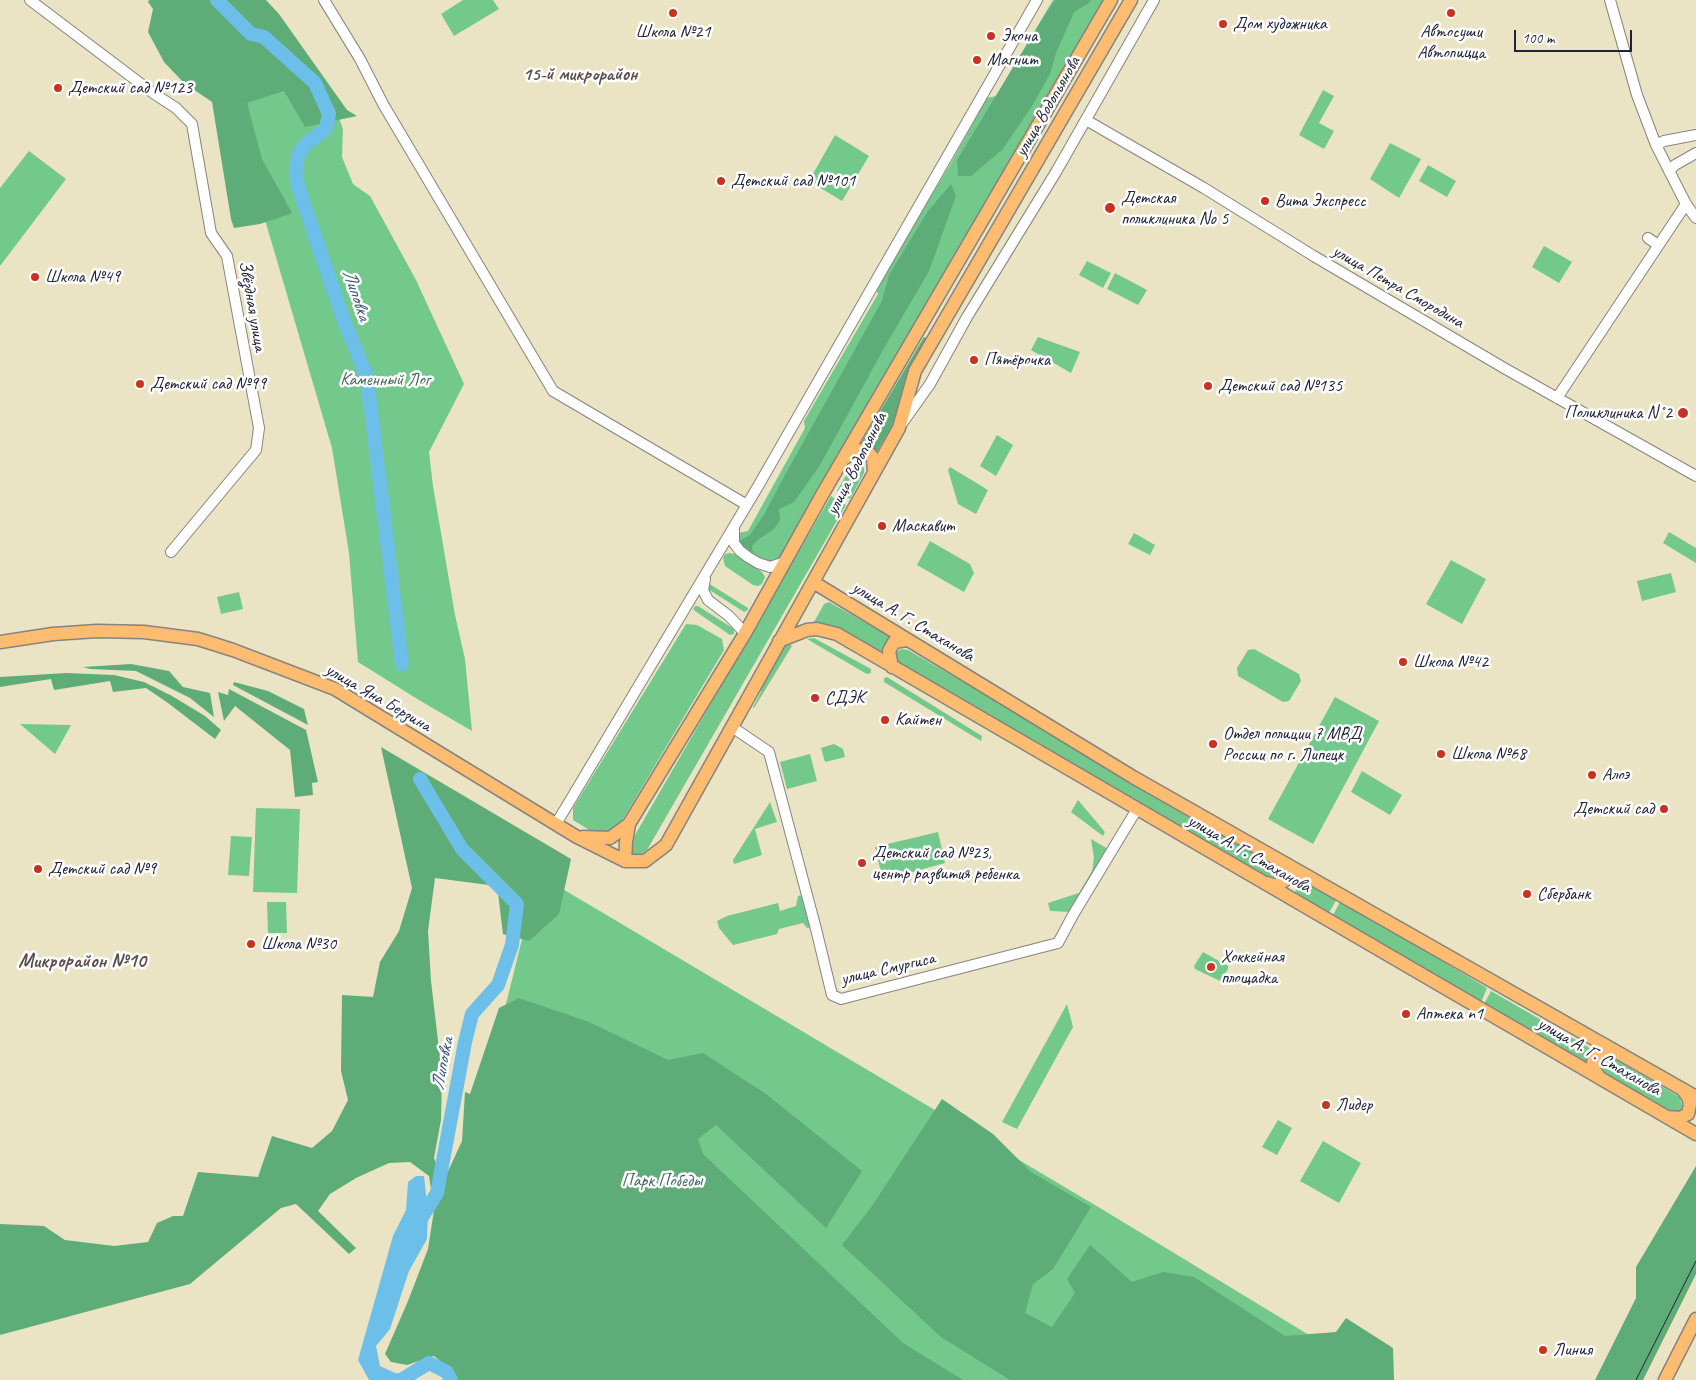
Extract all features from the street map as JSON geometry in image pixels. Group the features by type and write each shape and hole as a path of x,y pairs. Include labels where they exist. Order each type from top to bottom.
{"main road":[{"name":"улица Водопьянова","path":"1111,0 844,459 744,636 629,824 626,842 626,861 645,861 666,845 853,512 898,428 915,371 1130,0"},
{"path":"844,459 856,451 863,450 873,458 874,472"},
{"name":"улица А. Г. Стаханова","path":"813,582 1133,777 1696,1098"},
{"name":"улица А. Г. Стаханова","path":"779,641 807,630 817,629 837,634 1696,1134"},
{"name":"улица Яна Берзина","path":"0,642 53,634 97,631 144,632 198,639 234,650 335,689 577,837 626,861"},
{"path":"892,667 889,652 894,642 907,640"},
{"name":"улица Водопьянова","path":"577,837 610,838 629,824"},
{"path":"1262,882 1276,886 1285,880 1287,869 1277,859"},
{"path":"1600,1078 1594,1069 1593,1062 1596,1054 1612,1049"},
{"path":"1667,1117 1680,1118 1688,1114 1690,1104 1683,1090"},
{"path":"1665,1380 1696,1319"}],"street":[{"name":"Звёздная улица","path":"30,0 153,93 176,108 192,124 211,232 227,256 259,428 256,450 171,552"},
{"path":"324,0 360,59 383,104 553,390 746,505"},
{"path":"556,824 707,573 1037,0"},
{"path":"898,428 930,384 967,317 1056,172 1154,0"},
{"path":"1610,0 1637,95 1656,145 1686,204 1696,218"},
{"name":"улица Петра Смородина","path":"1086,120 1204,188 1323,262 1557,398 1696,476"},
{"path":"1656,145 1664,140 1696,135"},
{"path":"1669,171 1675,165 1696,153"},
{"path":"1557,398 1686,204"},
{"path":"1648,238 1658,245"},
{"path":"734,526 734,543 748,557 758,564 770,567 785,562"},
{"path":"707,573 703,590 708,600 733,620 743,630 744,636"},
{"name":"улица Смургиса","path":"732,727 769,752 832,995 841,999 1058,942 1137,809"}],"green space":[{"path":"149,0 266,0 279,14 347,110 357,116 305,127 284,91 247,103 262,159 292,213 260,224 234,228 212,102 184,83 164,62 148,32 153,9 148,2"},
{"path":"463,0 493,0 499,9 454,36 441,14"},
{"path":"1053,0 1105,0 786,549 773,562 765,562 739,546 737,538 739,533 748,531 805,428 804,421 878,294 876,288 951,163 987,98 996,96"},
{"path":"1055,0 1091,0 1074,12 1056,53 1050,74 1032,106 1002,150 971,176 958,176 957,160"},
{"name":"Каменный Лог","path":"247,88 330,94 343,129 342,157 353,184 370,196 416,280 464,384 429,452 455,615 465,659 472,731 358,662 349,553 332,448 238,128"},
{"path":"1323,90 1334,96 1319,123 1334,131 1324,149 1299,135"},
{"path":"835,135 869,156 842,201 809,181"},
{"path":"1390,143 1421,159 1399,198 1370,179"},
{"path":"29,151 66,179 0,266 0,188"},
{"path":"1428,165 1456,181 1447,197 1419,181"},
{"path":"951,184 956,196 929,271 820,465 794,502 779,509 780,520 774,529 752,546 753,553 738,542 750,535 765,513 882,301 889,275 928,211"},
{"path":"1544,246 1572,262 1559,283 1532,267"},
{"path":"1087,261 1111,273 1103,288 1079,275"},
{"path":"1115,273 1147,290 1138,305 1107,289"},
{"path":"924,337 927,339 907,376 892,426 875,455 860,445"},
{"path":"1038,337 1080,352 1071,373 1031,350"},
{"path":"997,435 1013,445 996,476 980,466"},
{"path":"861,464 864,468 864,473 850,499 837,491 852,465"},
{"path":"950,467 988,490 976,514 958,504 948,470"},
{"path":"831,496 846,505 647,850 635,856 630,853 628,847"},
{"path":"1669,532 1696,548 1696,563 1663,543"},
{"path":"1134,533 1155,545 1150,555 1128,544"},
{"path":"930,541 970,564 974,573 964,592 917,565"},
{"path":"725,554 735,554 762,572 765,577 762,584 758,586 753,585 725,566 723,558"},
{"path":"1451,560 1486,579 1462,624 1426,604"},
{"path":"1671,573 1676,592 1642,601 1637,581"},
{"path":"708,583 748,608 748,610 744,612 708,589"},
{"path":"239,592 243,609 221,614 217,597"},
{"path":"829,602 893,638 883,655 834,628 814,622 824,604"},
{"path":"695,606 698,606 734,629 734,634 730,635 695,611 693,609"},
{"path":"686,624 697,625 722,639 724,650 617,829 604,834 591,831 573,820 573,808"},
{"path":"814,638 871,669 871,673 865,673 807,639"},
{"path":"789,643 792,646 754,708 761,692 760,688 783,648"},
{"path":"901,649 908,650 1277,864 1282,873 1276,883 905,669 894,659 897,652"},
{"path":"1254,649 1299,674 1301,681 1289,701 1283,702 1238,676 1237,668 1248,650"},
{"path":"131,664 169,671 183,687 210,693 214,717 190,698 136,671 83,667"},
{"path":"66,673 114,675 144,682 205,716 221,730 215,739 146,688 113,692 110,681 54,690 51,679 0,687 0,677"},
{"path":"887,677 982,736 981,741 884,682 884,678"},
{"path":"234,682 268,691 304,709 308,725 233,685"},
{"path":"229,689 306,730 318,782 312,783 313,795 295,797 290,750 235,706 224,721 218,692 228,695"},
{"path":"1335,697 1379,721 1313,844 1268,819"},
{"path":"20,724 71,725 55,754"},
{"path":"834,744 843,749 845,757 825,762 821,748"},
{"path":"381,747 571,859 559,914 529,941 503,934 498,893 489,885 435,878 428,931 431,981 442,1075 441,1120 434,1158 443,1182 462,1141 465,1092 470,1094 499,1008 519,998 589,1022 668,1060 703,1053 766,1094 862,1171 826,1228 716,1125 698,1139 703,1154 903,1343 963,1380 454,1380 453,1372 434,1356 407,1365 391,1362 385,1354 428,1249 434,1210 429,1176 410,1162 389,1163 356,1178 330,1194 318,1211 356,1248 349,1254 296,1204 281,1208 190,1284 0,1335 0,1224 44,1226 65,1240 114,1246 148,1242 157,1223 173,1216 183,1216 198,1172 258,1177 272,1136 312,1148 332,1131 348,1100 341,1071 342,995 373,997 380,962 399,931 412,888"},
{"path":"810,754 817,781 787,789 780,762"},
{"path":"1362,771 1402,795 1390,815 1351,792"},
{"path":"1078,800 1105,832 1103,836 1071,812"},
{"path":"770,802 777,822 755,829 762,855 734,864 733,860"},
{"path":"256,808 300,809 297,893 253,892"},
{"path":"938,832 945,863 883,880 875,847"},
{"path":"231,836 252,837 249,876 228,875"},
{"path":"1091,839 1108,849 1071,912 1050,911 1048,903 1079,893 1092,871 1094,858"},
{"name":"Парк Победы","path":"524,866 1105,1211 1383,1380 473,1380 434,1240 507,1000 525,927"},
{"path":"1298,876 1337,899 1327,916 1293,896 1299,883"},
{"path":"802,895 811,927 807,928 803,923 779,929 777,934 733,945 719,928 717,921 727,916 778,903 780,911 796,906 798,896"},
{"path":"1341,900 1487,988 1480,1005 1331,919"},
{"path":"267,902 286,902 287,933 268,933"},
{"name":"Хоккейная площадка","path":"1203,952 1228,966 1220,981 1195,969 1194,966"},
{"path":"1491,991 1595,1051 1590,1054 1586,1064 1483,1006"},
{"path":"1067,1004 1073,1027 1017,1129 1002,1122"},
{"path":"1604,1059 1616,1060 1680,1097 1681,1111 1675,1114 1602,1077 1597,1065"},
{"path":"942,1099 993,1134 1031,1172 1091,1207 1053,1269 1033,1284 1025,1313 1052,1327 1075,1293 1067,1279 1090,1245 1132,1282 1163,1272 1194,1277 1285,1336 1336,1332 1346,1318 1393,1348 1394,1380 1010,1380 941,1337 842,1245 872,1206"},
{"path":"1278,1120 1292,1128 1277,1155 1262,1147"},
{"path":"1323,1141 1361,1163 1339,1203 1300,1181"},
{"path":"1696,1166 1696,1274 1643,1380 1595,1380 1636,1298 1636,1267"}],"water":[{"path":"416,1176 424,1176 428,1212 427,1239 409,1271 390,1329 376,1346 380,1366 395,1373 416,1375 412,1380 369,1380 358,1360 393,1236 406,1210 408,1182"}],"waterway":[{"name":"Липовка","path":"217,0 251,34 264,37 315,83 329,114 326,128 305,145 298,155 296,174 299,189 343,318 367,377 402,664"},
{"name":"Липовка","path":"419,1222 437,1193 472,1014 498,985 512,945 517,904 462,849 420,779"},
{"name":"Липовка","path":"401,1380 429,1363 447,1372 451,1380"}],"tram line":[{"path":"1636,1380 1696,1261"}],"place":[{"name":"Школа №21","path":"673,13"},
{"name":"Автосуши Автопицца","path":"1451,13"},
{"name":"Дом художника","path":"1223,24"},
{"name":"Экона","path":"991,36"},
{"name":"Магнит","path":"977,60"},
{"name":"Детский сад №123","path":"58,88"},
{"name":"Детский сад №101","path":"721,181"},
{"name":"Вита Экспресс","path":"1265,201"},
{"name":"Детская поликлиника No 5","path":"1110,208"},
{"name":"Школа №49","path":"35,277"},
{"name":"Пятёрочка","path":"974,360"},
{"name":"Детский сад №99","path":"140,384"},
{"name":"Детский сад №135","path":"1208,386"},
{"name":"Поликлиника N˚2","path":"1683,413"},
{"name":"Маскавит","path":"882,526"},
{"name":"Школа №42","path":"1403,662"},
{"name":"СДЭК","path":"815,698"},
{"name":"Кайтен","path":"885,720"},
{"name":"Отдел полиции 7 МВД России по г. Липецк","path":"1213,744"},
{"name":"Школа №68","path":"1441,754"},
{"name":"Алоэ","path":"1592,775"},
{"name":"Детский сад","path":"1664,809"},
{"name":"Детский сад №23, центр развития ребенка","path":"862,863"},
{"name":"Детский сад №9","path":"38,869"},
{"name":"Сбербанк","path":"1527,894"},
{"name":"Школа №30","path":"251,944"},
{"name":"Хоккейная площадка","path":"1211,967"},
{"name":"Аптека n1","path":"1406,1014"},
{"name":"Лидер","path":"1326,1105"},
{"name":"Линия","path":"1543,1350"}],"district":[{"name":"15-й микрорайон","path":"580,75"},
{"name":"Микрорайон №10","path":"82,962"}]}
